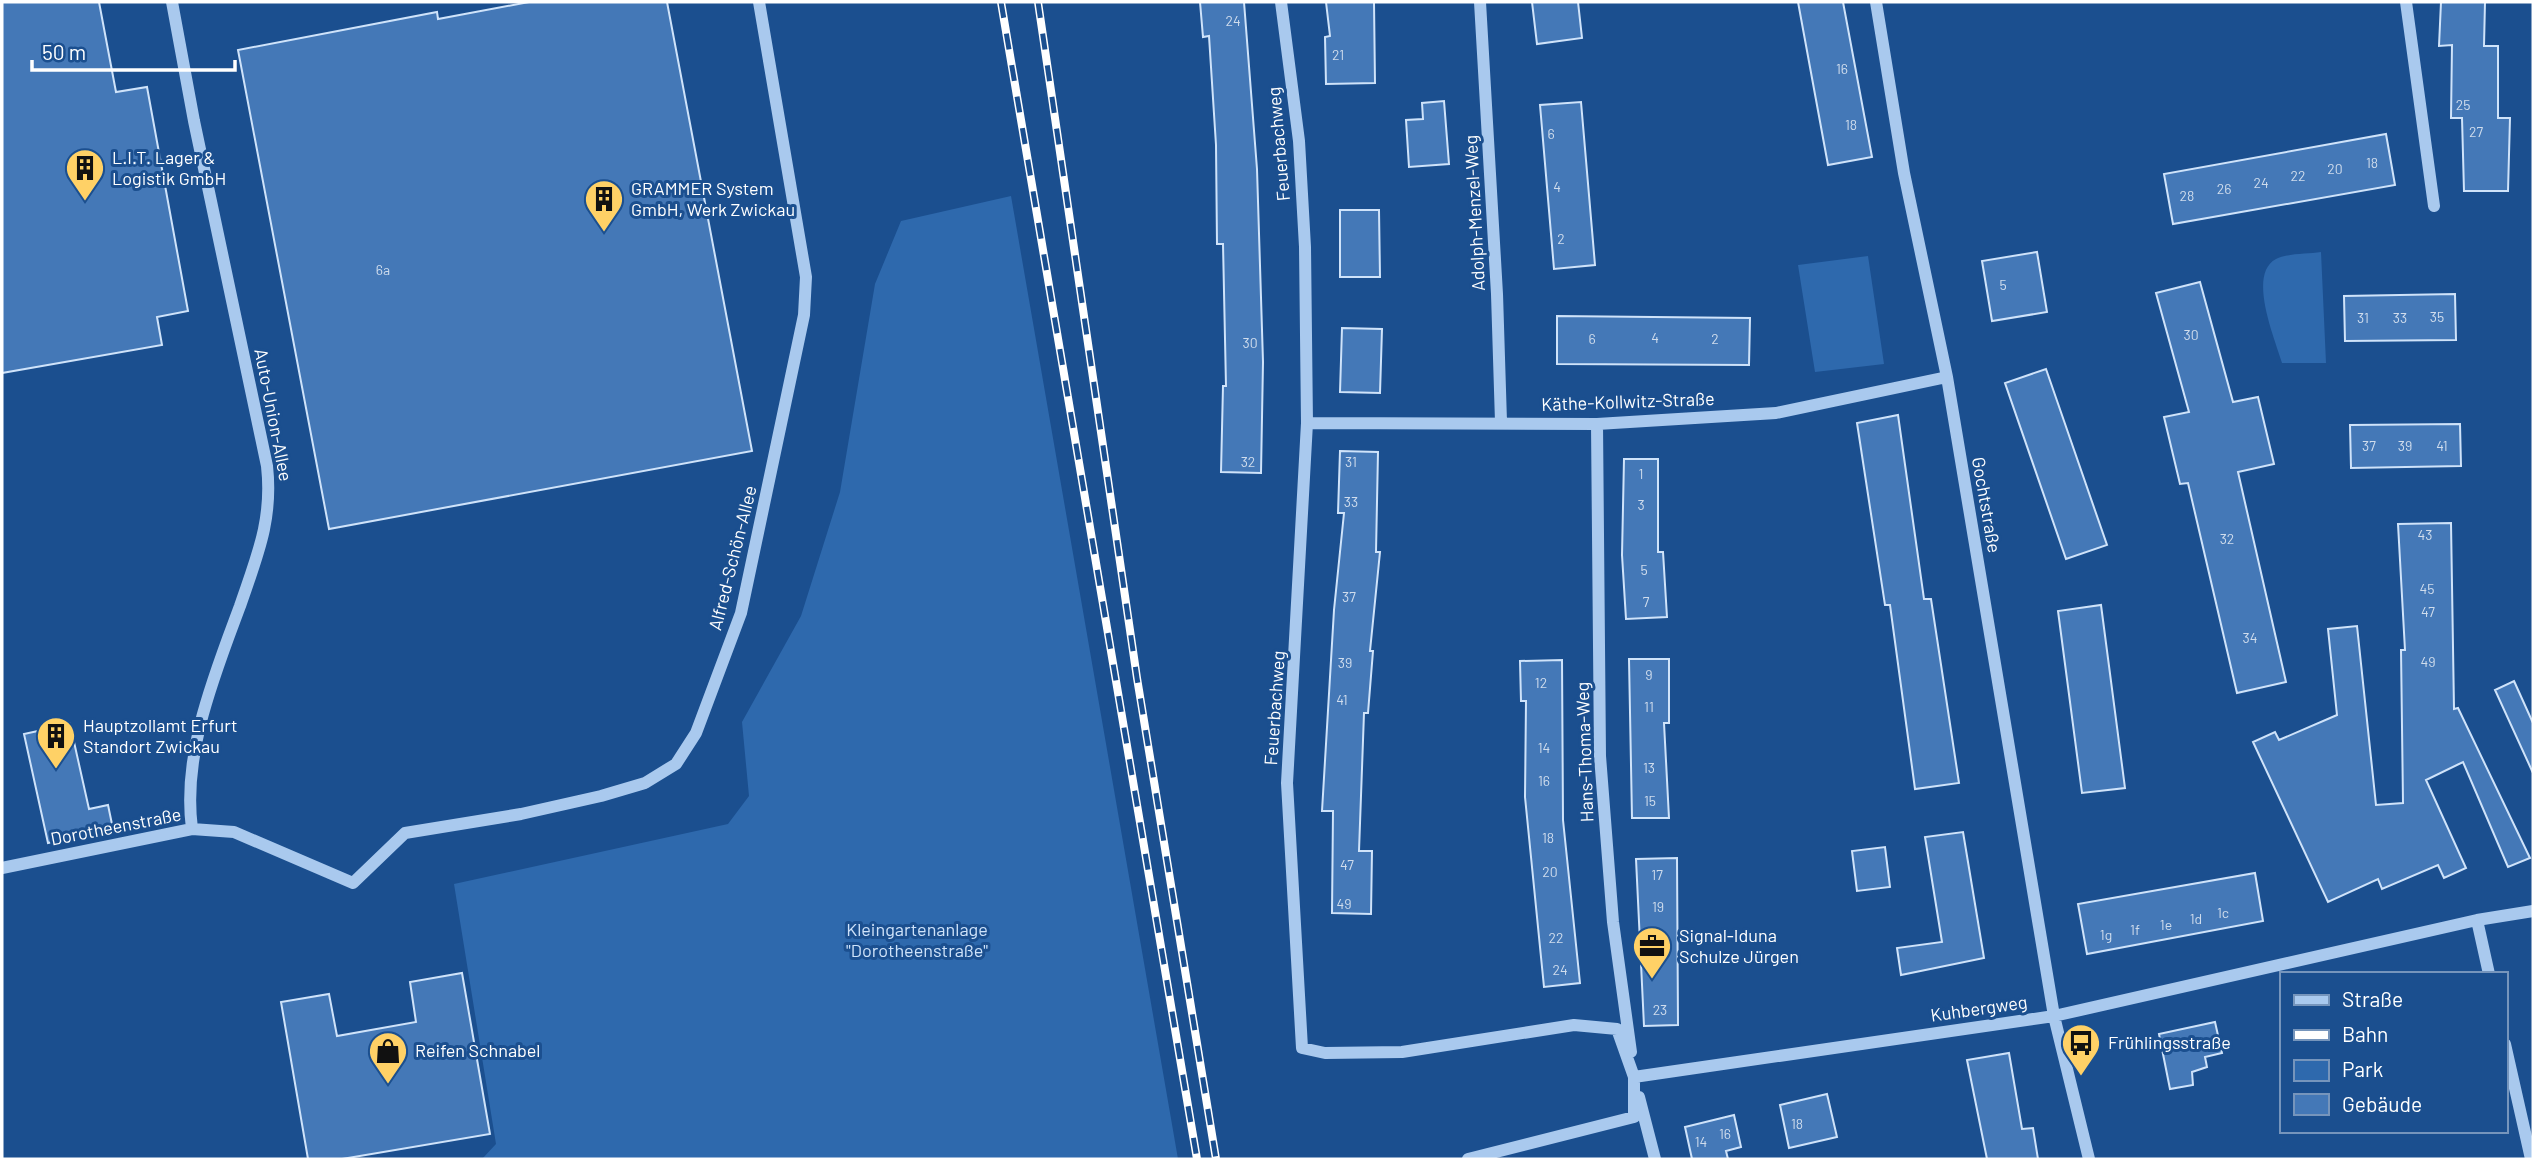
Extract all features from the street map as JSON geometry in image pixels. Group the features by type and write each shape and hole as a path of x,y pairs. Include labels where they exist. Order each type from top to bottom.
{"street":[{"name":"Auto-Union-Allee","path":"172,2 194,121 265,454 271,497 264,537 218,666 197,746 188,796 192,829"},
{"name":"Alfred-Schön-Allee","path":"353,883 405,833 521,814 645,783 676,764 696,733 741,613 804,315 806,277 759,2"},
{"name":"Feuerbachweg","path":"1281,2 1298,141 1305,247 1307,423 1287,783 1302,1048 1325,1053 1402,1052 1574,1025 1617,1029 1634,1077"},
{"name":"Adolph-Menzel-Weg","path":"1480,2 1497,294 1501,422"},
{"name":"Gochtstraße","path":"1876,2 1904,173 1947,377 2054,1016"},
{"path":"2406,2 2434,206"},
{"name":"Käthe-Kollwitz-Straße","path":"1307,423 1597,424 1776,413 1947,377"},
{"name":"Hans-Thoma-Weg","path":"1597,424 1600,756 1613,922 1634,1077"},
{"name":"Dorotheenstraße","path":"2,868 192,829 234,832 353,883"},
{"name":"Kuhbergweg","path":"1634,1077 2054,1016 2477,920 2533,911"},
{"path":"2477,920 2489,972"},
{"path":"2054,1016 2088,1159"},
{"path":"2507,1053 2531,1159"},
{"path":"1468,1159 1634,1117 1634,1077"},
{"path":"1634,1077 1654,1159"}],"green space":[{"name":"Kleingartenanlage \"Dorotheenstraße\"","path":"1011,196 1178,1159 482,1159 496,1144 454,884 728,824 749,796 742,722 801,616 840,492 875,284 901,221"},
{"path":"2321,252 2326,363 2282,363 2269,324 2263,292 2264,278 2268,267 2276,259"},
{"path":"1868,256 1884,364 1815,372 1798,265"}],"building":[{"name":"L.I.T. Lager & Logistik GmbH","path":"2,2 99,2 116,92 147,87 188,311 157,317 162,345 2,373"},
{"path":"529,2 667,2 752,451 329,529 238,50 437,12 438,19"},
{"path":"1200,2 1244,2 1257,169 1263,362 1261,473 1221,472 1223,386 1226,386 1223,244 1217,244 1216,145 1209,36 1203,37"},
{"path":"1326,2 1374,2 1375,83 1326,84 1325,37 1330,36"},
{"path":"1532,2 1578,2 1582,38 1537,44"},
{"path":"1798,2 1843,2 1872,157 1828,165"},
{"path":"2441,2 2485,2 2484,46 2498,46 2498,118 2510,118 2508,191 2464,191 2462,118 2451,118 2452,45 2439,46"},
{"path":"1444,101 1449,164 1409,167 1406,120 1423,119 1422,103"},
{"path":"1581,102 1595,265 1554,269 1540,105"},
{"path":"2386,134 2395,185 2173,224 2164,174"},
{"path":"1340,210 1379,210 1380,277 1340,277"},
{"path":"2037,252 2047,312 1992,321 1982,261"},
{"path":"2200,282 2233,402 2258,397 2274,464 2238,472 2286,682 2237,693 2188,483 2180,484 2164,417 2189,412 2156,293"},
{"path":"2455,294 2456,340 2345,341 2344,296"},
{"path":"1557,316 1750,318 1749,365 1557,364"},
{"path":"1342,328 1382,329 1380,393 1340,392"},
{"path":"2046,369 2107,545 2066,559 2005,383"},
{"path":"1898,415 1924,599 1931,599 1959,783 1915,789 1890,605 1885,605 1857,423"},
{"path":"2460,424 2461,466 2351,468 2350,425"},
{"path":"1340,451 1378,452 1376,552 1380,552 1370,651 1373,651 1368,713 1364,713 1359,851 1372,851 1371,914 1332,913 1333,811 1322,811 1334,610 1344,513 1338,513"},
{"path":"1624,459 1658,459 1658,552 1663,552 1667,617 1626,619 1622,555"},
{"path":"2451,523 2454,709 2458,708 2530,858 2508,867 2463,762 2426,780 2466,868 2444,878 2438,865 2382,889 2378,879 2328,902 2253,742 2275,732 2279,740 2337,715 2328,629 2357,626 2376,805 2403,803 2401,650 2405,650 2398,524"},
{"path":"2101,605 2125,788 2082,793 2058,611"},
{"path":"1629,659 1669,659 1669,723 1664,723 1669,818 1632,818"},
{"path":"1562,660 1563,820 1580,983 1544,987 1525,797 1526,701 1521,701 1520,661"},
{"path":"2514,681 2533,723 2533,773 2495,690"},
{"name":"Hauptzollamt Erfurt Standort Zwickau","path":"70,724 89,809 108,805 113,829 48,843 24,734"},
{"path":"1963,832 1984,958 1901,975 1897,948 1942,942 1925,837"},
{"path":"1885,847 1890,887 1857,891 1852,851"},
{"path":"1677,858 1678,1025 1644,1026 1636,859"},
{"path":"2255,873 2263,921 2087,954 2078,904"},
{"name":"Reifen Schnabel","path":"462,973 490,1134 342,1159 308,1159 281,1002 329,994 337,1036 416,1022 410,982"},
{"path":"2215,1022 2222,1053 2205,1057 2207,1067 2192,1072 2193,1085 2170,1089 2159,1034"},
{"path":"2009,1053 2022,1129 2033,1128 2038,1159 1987,1159 1967,1060"},
{"path":"1827,1094 1837,1137 1789,1148 1780,1105"},
{"path":"1734,1115 1741,1147 1726,1151 1728,1159 1692,1159 1685,1127"}],"railway":[{"path":"1001,2 1197,1159"},
{"path":"1038,2 1137,678 1216,1159"}],"place":[{"name":"L.I.T. Lager & Logistik GmbH","path":"85,202"},
{"name":"GRAMMER System GmbH, Werk Zwickau","path":"604,233"},
{"name":"Hauptzollamt Erfurt Standort Zwickau","path":"56,770"},
{"name":"Signal-Iduna Schulze Jürgen","path":"1652,980"},
{"name":"Frühlingsstraße","path":"2081,1077"},
{"name":"Reifen Schnabel","path":"388,1085"}]}
